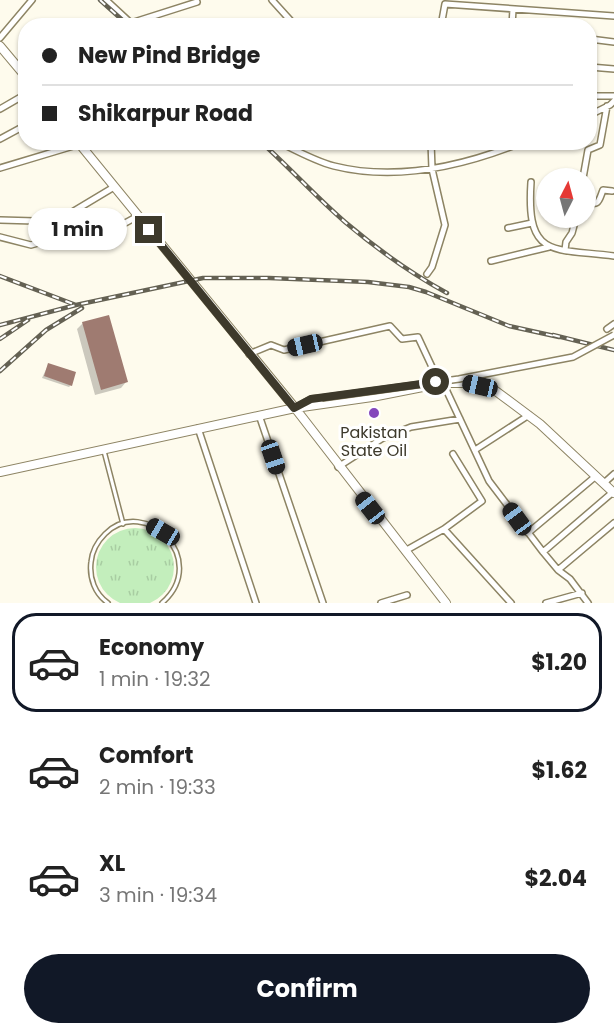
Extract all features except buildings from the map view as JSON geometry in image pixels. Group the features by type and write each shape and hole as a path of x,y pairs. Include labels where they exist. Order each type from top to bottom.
{"main road":[{"path":"0,46 18,68"},
{"path":"85,150 294,408 446,603"},
{"path":"0,472 294,408 372,398 443,383 466,382 493,389 529,416 614,492"}],"street":[{"path":"0,38 32,0"},
{"path":"106,0 126,18"},
{"path":"272,0 288,18"},
{"path":"497,8 498,0"},
{"path":"150,18 197,2"},
{"path":"442,18 445,4 614,16"},
{"path":"512,18 513,9"},
{"path":"597,40 614,42"},
{"path":"597,68 614,69"},
{"path":"597,97 614,98"},
{"path":"597,111 607,106 614,98"},
{"path":"0,109 18,99"},
{"path":"597,146 600,145 607,106"},
{"path":"0,139 18,129"},
{"path":"0,168 57,150"},
{"path":"297,150 334,166 400,173 478,159 502,150"},
{"path":"427,274 432,267 445,225 432,169 431,150"},
{"path":"585,168 588,150"},
{"path":"531,182 529,205 534,232 549,247 555,250 614,256"},
{"path":"0,220 35,221 64,218 114,187"},
{"path":"596,204 603,190 612,191"},
{"path":"0,237 31,245 73,233 116,228 138,216"},
{"path":"508,228 532,223"},
{"path":"565,250 566,242 573,228"},
{"path":"491,261 549,247"},
{"path":"607,329 614,324"},
{"path":"249,354 272,345 284,350 390,327 402,339 418,337 432,367"},
{"path":"294,408 311,399 459,379 573,357 614,335"},
{"path":"443,383 489,481 543,552 558,570 570,579 588,603"},
{"path":"259,415 323,603"},
{"path":"475,450 529,416"},
{"path":"338,467 383,438 411,427 460,419"},
{"path":"198,428 256,603"},
{"path":"404,552 444,529 482,501 453,454"},
{"path":"604,483 614,474"},
{"path":"528,533 596,476"},
{"path":"543,552 614,492"},
{"path":"558,570 614,523"},
{"path":"444,529 511,603"},
{"path":"546,603 582,593"},
{"path":"381,603 407,595"}],"lane":[{"path":"103,449 123,524"},
{"path":"108,603 94,586 90,571 91,556 98,542 109,531 123,524 137,522 151,525 163,532 173,543 179,556 180,570 177,584 170,596 162,603"}],"green space":[{"path":"127,528 143,528 157,534 168,545 174,559 174,575 168,589 157,600 150,603 120,603 113,600 102,589 96,575 96,559 102,545 113,534"}],"railway":[{"path":"100,0 120,18"},
{"path":"269,150 357,232 407,269 447,293"},
{"path":"0,276 76,305"},
{"path":"0,325 76,305 203,278 269,278 368,282 409,287 509,326 559,337"},
{"path":"0,371 46,330 82,308"},
{"path":"0,339 28,320"},
{"path":"553,335 614,350"}],"place":[{"name":"Pakistan State Oil","path":"374,413"}],"route":[{"path":"149,230 294,408 311,399 436,382"}]}
